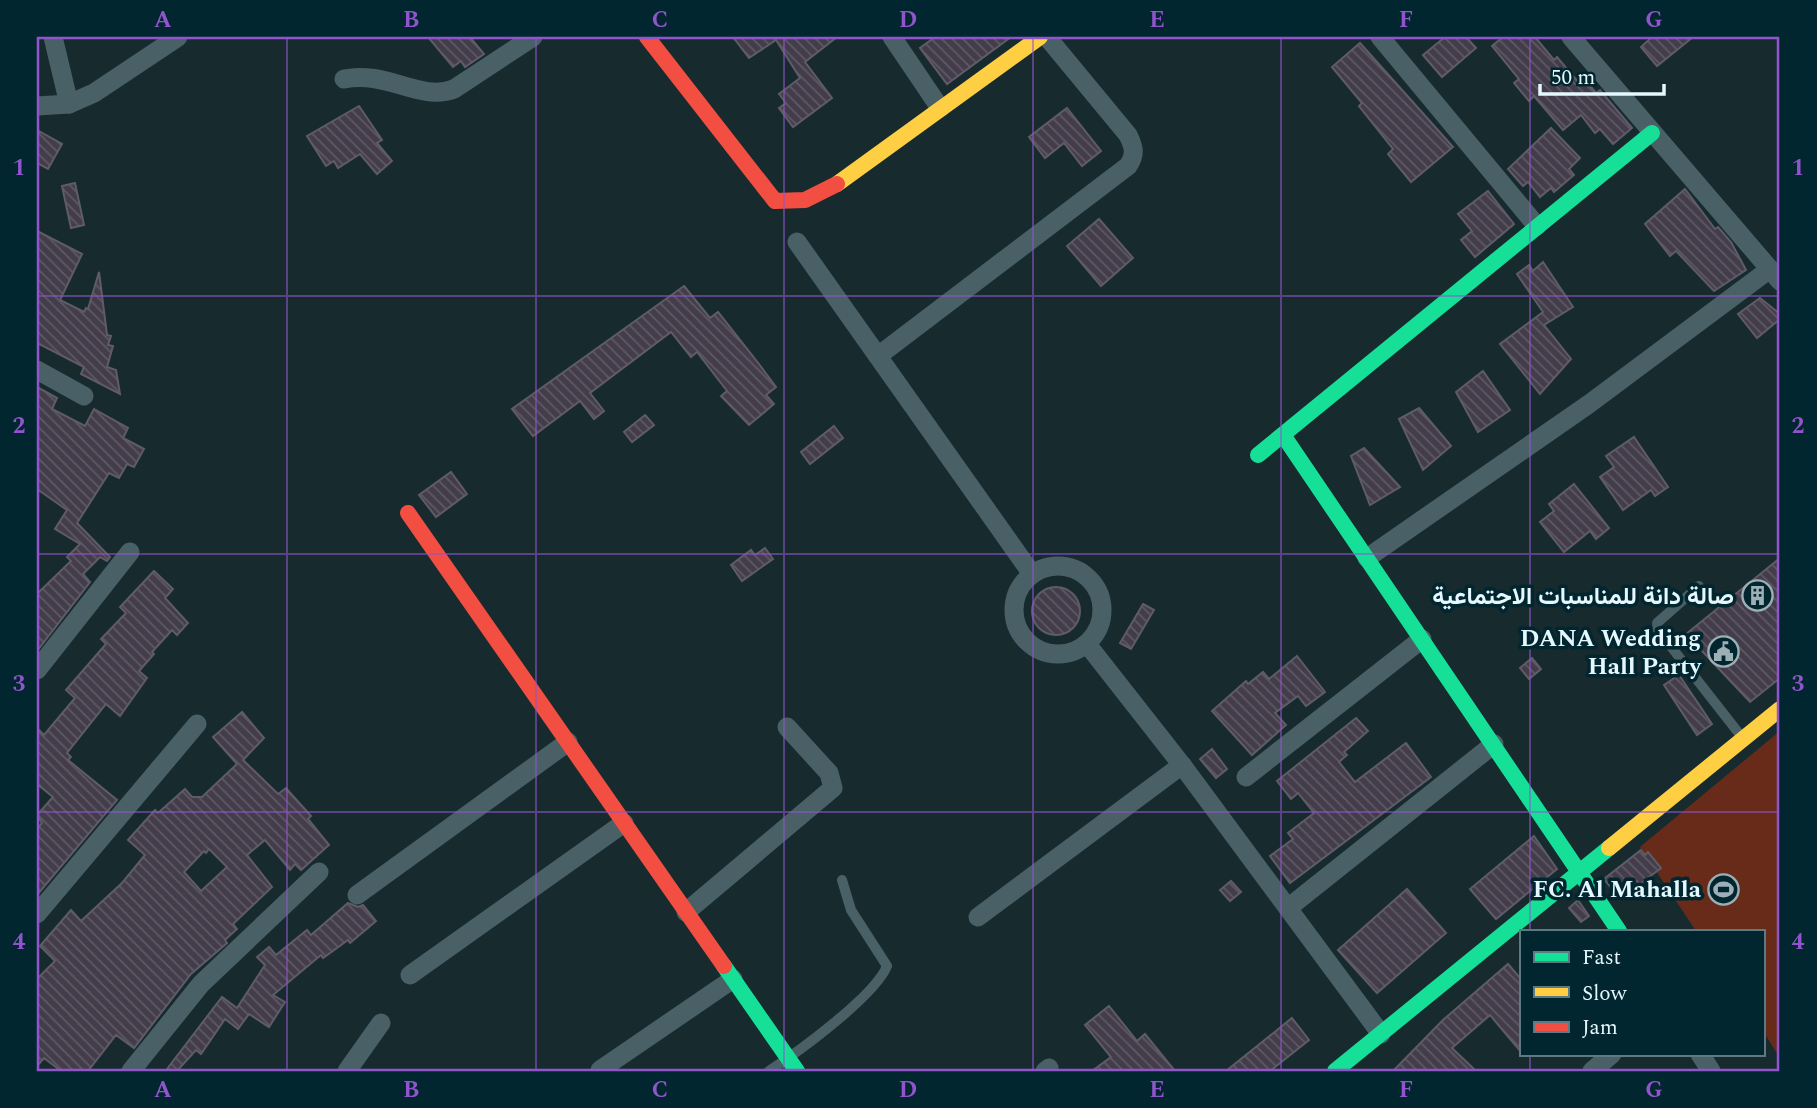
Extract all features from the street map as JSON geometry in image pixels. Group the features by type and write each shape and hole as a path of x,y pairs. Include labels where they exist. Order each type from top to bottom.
{"street":[{"path":"53,37 69,104"},
{"path":"37,106 69,104 94,93 178,37"},
{"path":"344,79 360,76 385,78 430,94 442,94 454,89 533,37"},
{"path":"647,37 775,201 806,202 1040,37"},
{"path":"892,37 940,108"},
{"path":"878,356 1128,166 1133,157 1134,147 1128,135 1047,37"},
{"path":"1380,37 1537,226"},
{"path":"1367,558 1775,275 1571,37"},
{"path":"1258,456 1652,133"},
{"path":"797,242 1032,574"},
{"path":"37,370 84,396"},
{"path":"1283,435 1580,872 1614,929"},
{"path":"408,513 793,1065"},
{"path":"37,670 130,552"},
{"path":"1057,565 1070,567 1093,582 1103,607 1096,633 1087,643 1061,654 1034,647 1024,637 1014,611 1016,597 1032,574 1057,565"},
{"path":"1246,777 1422,639"},
{"path":"1087,643 1182,765 1381,1034"},
{"path":"1335,1071 1780,709"},
{"path":"37,914 197,724"},
{"path":"686,912 833,788 829,773 787,727"},
{"path":"357,895 568,742"},
{"path":"1288,908 1494,744"},
{"path":"978,917 1182,765"},
{"path":"410,975 624,823"},
{"path":"131,1071 201,984 319,872"},
{"path":"600,1070 733,979"},
{"path":"347,1071 381,1023"},
{"path":"1592,1071 1610,1056"},
{"path":"1701,1056 1711,1071"}],"lane":[{"path":"1699,586 1657,623 1658,630 1744,739"},
{"path":"769,1071 793,1065 882,978 887,966 850,910 842,880"}],"shaded area":[{"name":"FC. Al Mahalla","path":"1780,731 1780,1058 1764,1033 1764,930 1695,930 1640,847"}],"building":[{"path":"428,37 470,37 484,54 465,67 461,61 453,67"},
{"path":"733,37 837,37 805,62 832,98 793,127 779,108 786,103 779,94 800,78 776,40 749,58"},
{"path":"935,37 1011,37 947,84 920,48"},
{"path":"1445,37 1466,37 1476,48 1442,77 1423,55"},
{"path":"1503,37 1535,37 1554,60 1557,57 1578,82 1583,77 1596,93 1600,90 1632,128 1613,144 1600,129 1595,133 1581,115 1563,130 1534,96 1529,101 1514,83 1519,79 1492,46"},
{"path":"1652,37 1693,37 1657,66 1641,47"},
{"path":"1360,43 1453,147 1411,182 1388,154 1393,149 1359,106 1362,103 1332,67"},
{"path":"359,106 382,140 377,143 392,161 377,174 360,154 338,168 334,161 326,166 307,136"},
{"path":"1067,108 1101,151 1082,166 1064,143 1045,158 1029,137"},
{"path":"1551,128 1580,158 1569,169 1574,175 1554,192 1551,188 1540,197 1528,182 1523,186 1508,169"},
{"path":"37,130 62,144 48,169 37,163"},
{"path":"75,183 84,225 71,228 62,186"},
{"path":"1685,189 1715,229 1718,227 1731,242 1746,270 1714,291 1676,251 1670,256 1645,224"},
{"path":"1488,191 1514,224 1475,257 1461,240 1472,231 1458,214"},
{"path":"1099,219 1133,258 1101,286 1067,246"},
{"path":"37,231 82,254 60,300 84,312 88,309 99,272 107,335 111,336 108,345 113,346 107,367 116,370 120,394 81,374 84,367 37,343"},
{"path":"1543,262 1573,307 1544,325 1571,359 1540,394 1500,344 1543,312 1517,274 1529,265 1533,271"},
{"path":"684,286 710,318 718,312 759,364 776,387 766,395 774,404 749,425 721,396 727,391 697,352 691,357 671,332 590,393 604,411 594,419 580,401 533,436 512,409"},
{"path":"1760,298 1780,314 1780,319 1757,338 1738,314"},
{"path":"1483,371 1510,410 1478,432 1456,392"},
{"path":"37,387 57,398 52,409 85,426 94,409 128,428 123,438 144,449 134,467 127,464 119,478 109,473 77,523 110,557 107,561 100,557 83,574 90,582 37,651 37,594 71,561 67,557 80,544 55,529 67,510 37,489"},
{"path":"1419,408 1451,446 1423,470 1399,419"},
{"path":"645,415 654,425 632,442 624,432"},
{"path":"834,426 843,438 810,464 801,452"},
{"path":"1634,437 1668,487 1655,496 1651,490 1623,510 1600,477 1614,467 1606,456"},
{"path":"1364,448 1400,487 1370,505 1351,456"},
{"path":"451,472 467,494 436,517 419,495"},
{"path":"1574,484 1609,528 1596,539 1590,531 1564,552 1540,522 1554,511 1549,504"},
{"path":"765,548 773,559 742,581 731,565 751,550 755,555"},
{"name":"صالة دانة للمناسبات الاجتماعية","path":"1780,558 1780,678 1750,702 1686,634"},
{"path":"154,571 173,589 165,598 188,623 177,635 172,630 152,652 154,654 139,671 147,678 120,716 106,704 67,753 71,757 68,760 117,800 37,895 37,829 42,823 37,815 53,797 37,784 37,728 44,735 75,698 66,690 106,644 101,639 126,613 120,607"},
{"path":"1056,587 1073,594 1080,611 1073,628 1056,635 1039,628 1032,611 1039,594"},
{"path":"1143,604 1154,610 1131,649 1120,643"},
{"path":"1297,656 1325,692 1306,706 1298,696 1275,713 1286,725 1252,755 1212,711 1246,681 1248,684 1263,672 1269,679"},
{"path":"1532,658 1541,669 1529,679 1520,668"},
{"path":"1679,675 1712,724 1697,735 1664,685"},
{"path":"242,712 264,738 243,760 278,794 286,788 311,816 308,819 329,845 301,870 295,864 290,870 265,840 247,855 272,887 233,924 237,929 225,940 227,943 191,974 134,1048 116,1035 88,1071 61,1071 44,1058 37,1066 37,979 55,961 40,946 71,910 81,921 122,883 145,855 128,840 155,810 158,813 185,789 192,797 202,797 237,764 213,737","holes":["209,849 227,867 201,891 184,872"]},
{"path":"1356,718 1368,731 1344,752 1347,755 1339,762 1355,782 1406,743 1431,777 1290,883 1270,856 1293,839 1288,833 1314,813 1298,793 1291,799 1277,781"},
{"path":"1212,749 1227,769 1216,778 1200,759"},
{"path":"1534,836 1557,869 1496,919 1470,889"},
{"path":"1641,850 1645,855 1648,852 1661,868 1620,899 1604,879"},
{"path":"1231,881 1241,892 1230,901 1220,890"},
{"path":"1407,889 1446,933 1377,993 1338,950"},
{"path":"1578,900 1589,916 1581,922 1569,908"},
{"path":"348,903 358,907 363,905 376,921 350,943 348,940 323,958 321,955 273,995 285,1002 269,1027 249,1014 238,1029 225,1019 201,1054 196,1050 177,1071 167,1069 222,997 237,1008 265,965 257,957 269,947 276,955 307,930 311,935"},
{"path":"1508,964 1520,978 1520,1051 1490,1015 1452,1048 1476,1071 1393,1071 1443,1020"},
{"path":"1109,1006 1137,1041 1145,1034 1175,1071 1092,1071 1111,1057 1085,1025"},
{"path":"1292,1018 1309,1040 1270,1071 1226,1071"}],"traffic: fast":[{"path":"1258,455 1652,133"},
{"path":"1283,435 1618,930"},
{"path":"1335,1071 1609,848"},
{"path":"724,966 797,1071"}],"traffic: slow":[{"path":"837,184 1040,37"},
{"path":"1609,848 1780,709"}],"traffic: jam":[{"path":"647,37 775,201 805,200 837,184"},
{"path":"408,513 724,966"}],"place":[{"name":"صالة دانة للمناسبات الاجتماعية","path":"1757,596"},
{"name":"DANA Wedding Hall Party","path":"1724,652"},
{"name":"FC. Al Mahalla","path":"1724,889"}]}
